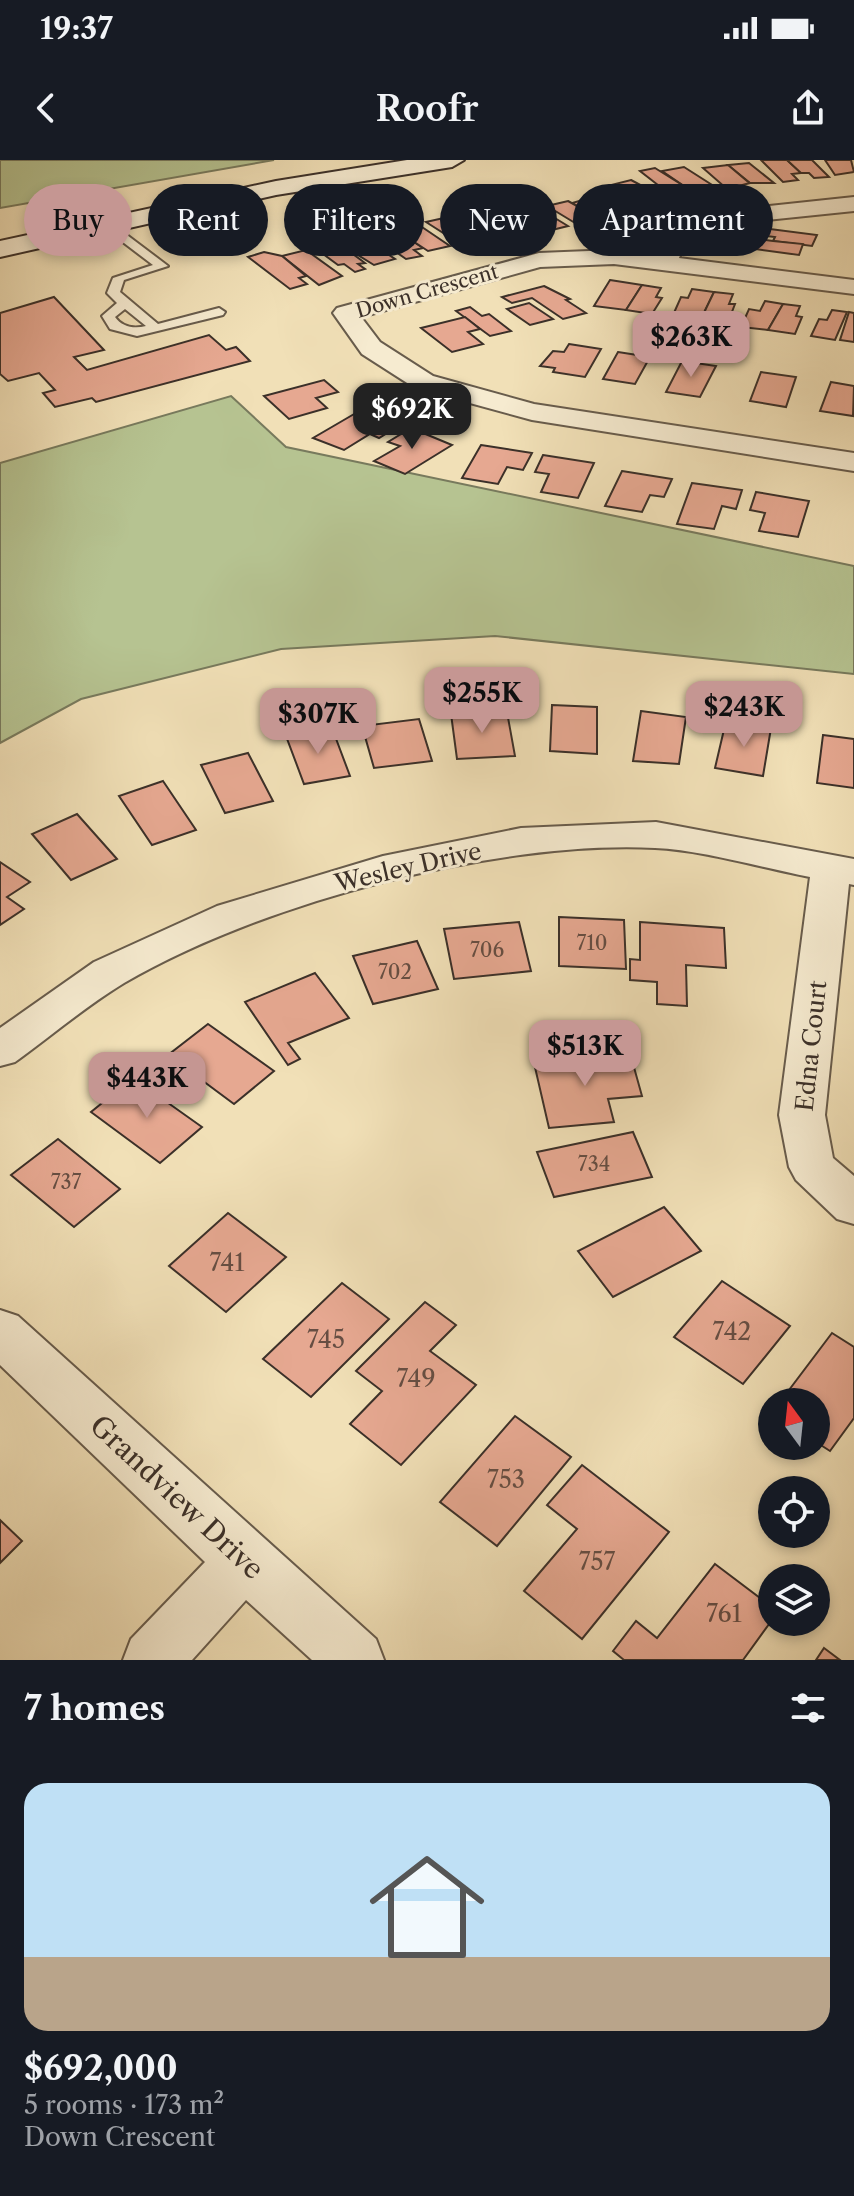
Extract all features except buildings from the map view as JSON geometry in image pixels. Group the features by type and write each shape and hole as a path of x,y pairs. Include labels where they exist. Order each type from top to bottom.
{"main road":[{"path":"132,220 276,188 452,160"},
{"path":"0,249 24,244"}],"street":[{"path":"666,261 676,237 713,219 854,204"},
{"name":"Down Crescent","path":"854,287 666,261 614,257 539,260 346,313 371,348 424,382 532,412 854,462"},
{"name":"Wesley Drive","path":"0,1050 109,973 231,916 383,869 521,841 656,835 842,870"},
{"name":"Edna Court","path":"842,870 802,1115 812,1167 854,1205"},
{"name":"Grandview Drive","path":"0,1332 244,1561 355,1660"},
{"path":"152,1660 244,1561"}],"lane":[{"path":"132,244 162,266 119,278 113,293 156,328"},
{"path":"125,303 108,316 115,326 137,332 219,312"}],"green space":[{"path":"0,160 274,160 132,185 24,184 24,204 0,208"},
{"path":"231,396 286,447 854,566 854,674 495,636 281,649 81,699 0,743 0,463"}]}
